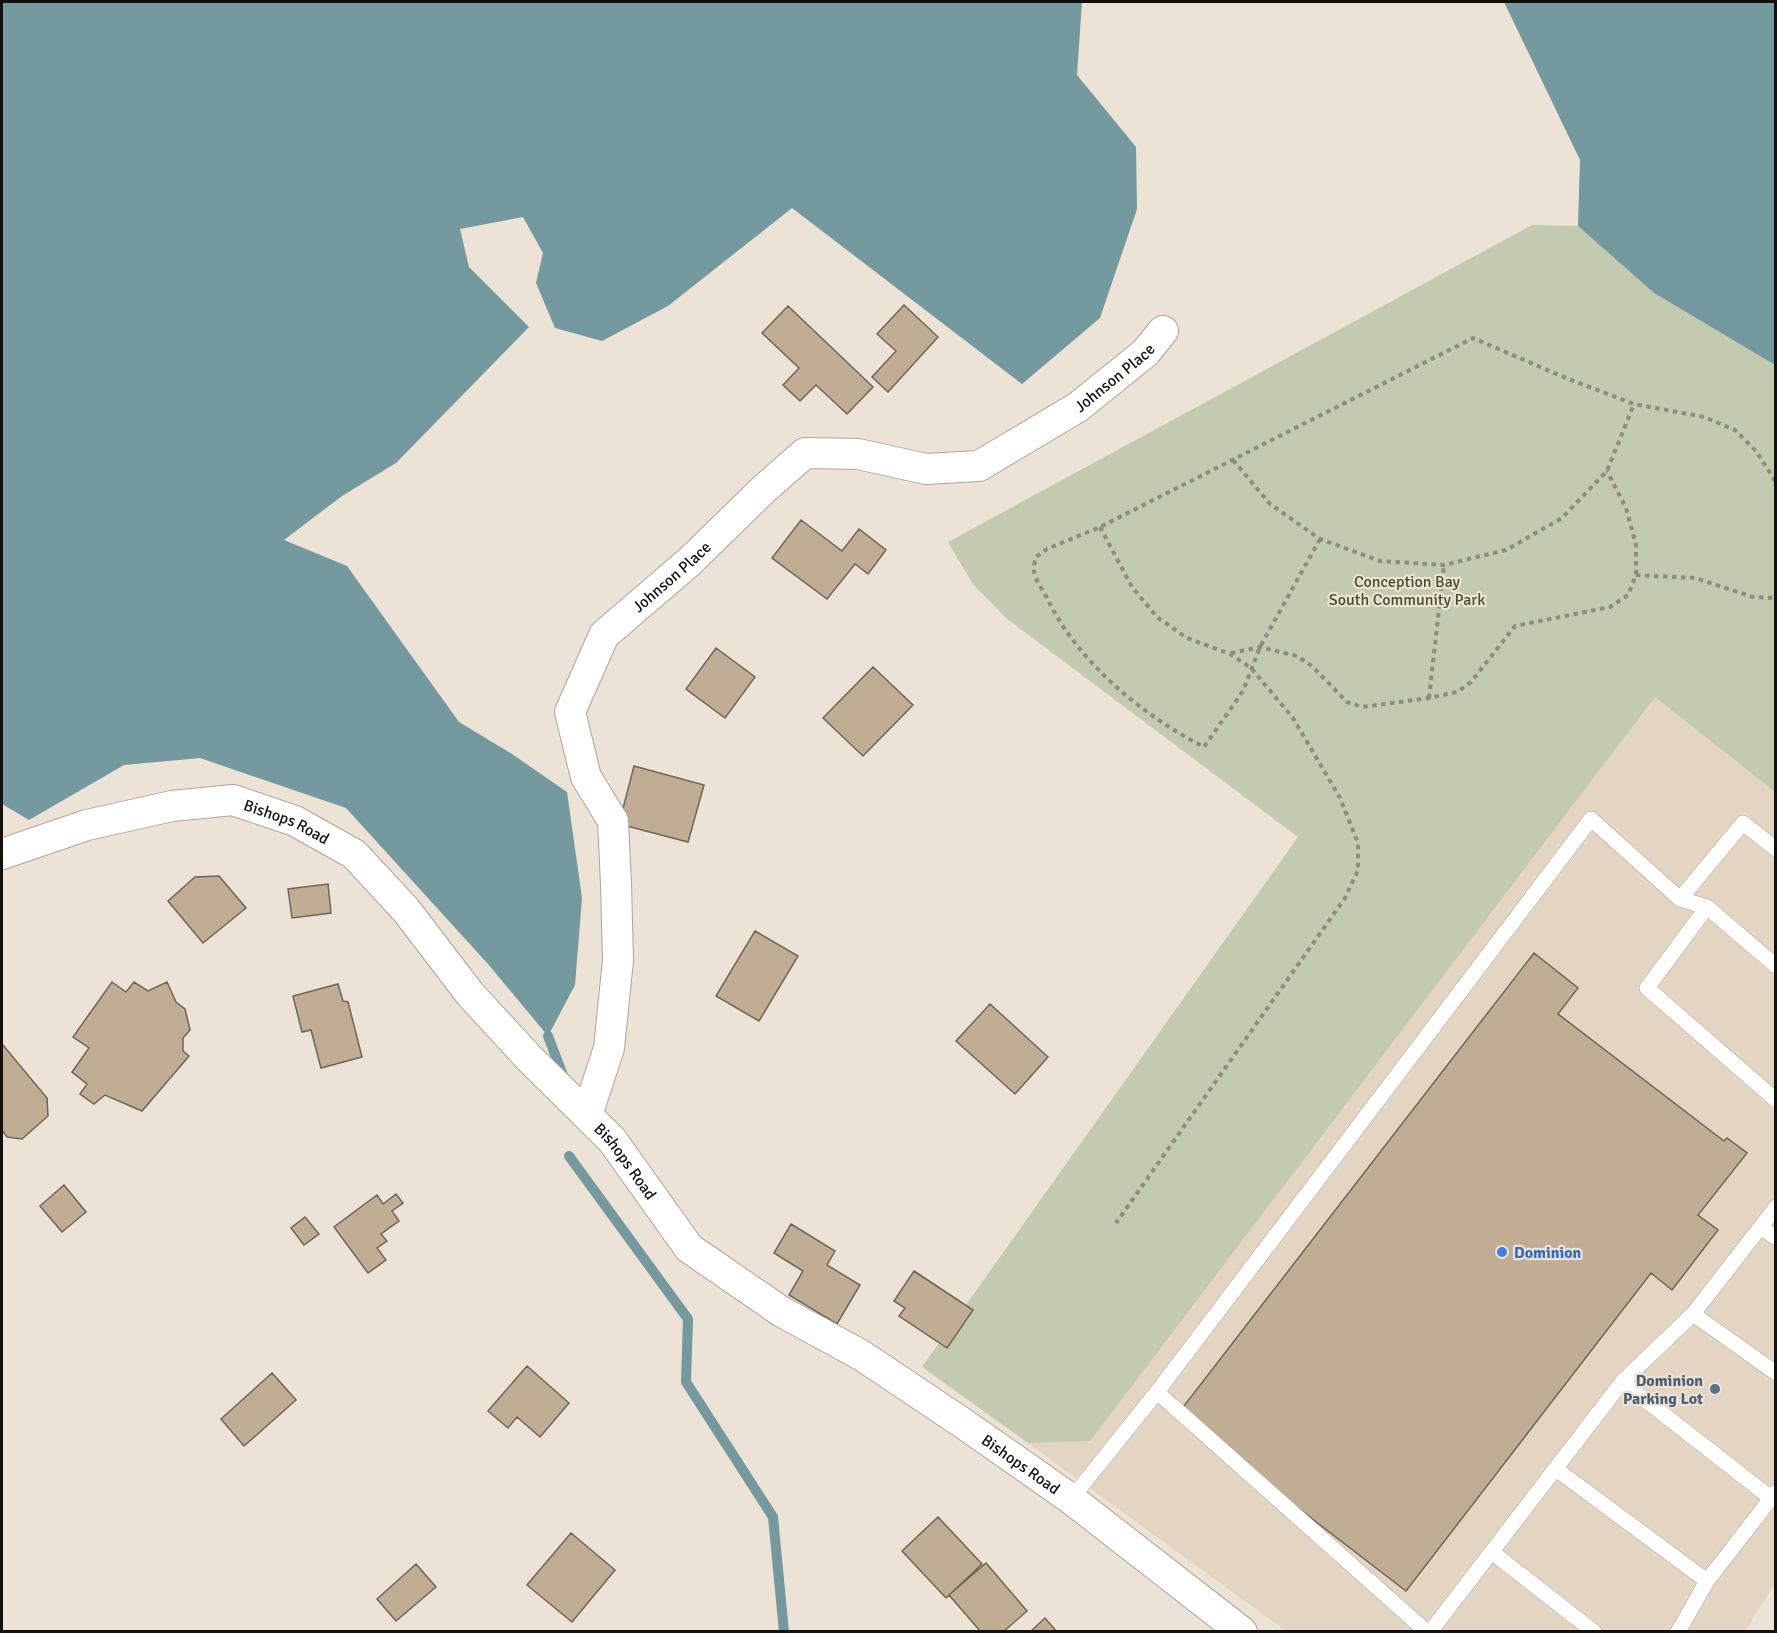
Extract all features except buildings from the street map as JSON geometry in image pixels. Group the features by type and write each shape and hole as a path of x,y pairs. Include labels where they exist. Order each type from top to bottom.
{"street":[{"name":"Johnson Place","path":"587,1115 609,1048 618,960 616,884 613,821 586,777 570,712 604,635 689,562 764,489 805,453 858,454 926,469 979,466 1078,407 1145,353 1163,331"},
{"name":"Bishops Road","path":"2,854 87,825 172,806 233,800 296,821 354,854 406,910 470,994 529,1058 612,1140 688,1248 782,1312 861,1355 968,1426 1071,1499 1242,1632"}],"lane":[{"path":"1071,1499 1156,1392 1591,819 1680,899 1707,907 1776,966"},
{"path":"1680,899 1743,823 1776,849"},
{"path":"1707,907 1647,988 1776,1100"},
{"path":"1156,1392 1428,1632 1622,1382 1693,1314 1776,1207"},
{"path":"1761,1227 1776,1238"},
{"path":"1693,1314 1776,1373"},
{"path":"1622,1382 1773,1495 1707,1581 1678,1632"},
{"path":"1556,1469 1707,1581"},
{"path":"1492,1552 1594,1632"}],"path":[{"path":"1320,539 1260,647 1243,691 1204,747 1180,735 1116,687 1083,655 1057,620 1034,571 1036,557 1047,549 1100,527 1473,338 1634,404 1704,417 1735,430 1756,451 1776,482"},
{"path":"1233,460 1270,504 1320,539 1380,561 1444,565 1506,550 1562,518 1607,471 1634,404"},
{"path":"1230,654 1260,647 1298,656 1312,666 1347,702 1362,707 1457,692 1471,682 1515,626 1610,607 1628,595 1636,575 1636,545 1626,508 1607,471"},
{"path":"1100,527 1132,587 1157,617 1187,638 1230,654 1251,668 1293,718 1340,798 1358,843 1358,870 1345,898 1116,1223"},
{"path":"1429,698 1444,565"},
{"path":"1636,575 1695,578 1753,597 1776,598"}],"shaded area":[{"path":"1655,697 1775,792 1776,1582 1745,1631 1286,1631 1028,1443 1090,1440"}],"green space":[{"name":"Conception Bay South Community Park","path":"1532,225 1578,226 1654,293 1775,365 1775,792 1655,697 1090,1441 1028,1443 922,1367 1298,837 1006,618 973,584 948,542"}],"water":[{"path":"2,2 1082,2 1077,75 1136,147 1137,209 1100,318 1022,384 792,208 668,306 602,341 555,328 536,283 543,253 523,217 460,229 469,267 529,327 396,463 342,496 284,540 347,566 459,722 512,754 567,792 582,898 575,985 548,1036 488,964 346,808 200,758 124,765 29,820 2,804"},
{"path":"1504,2 1775,2 1775,365 1654,293 1578,226 1580,160"}],"waterway":[{"path":"548,1036 564,1078"},
{"path":"569,1156 688,1319 686,1382 773,1517 784,1632"}],"place":[{"name":"Dominion","path":"1502,1252"},
{"name":"Dominion Parking Lot","path":"1715,1389"}]}
